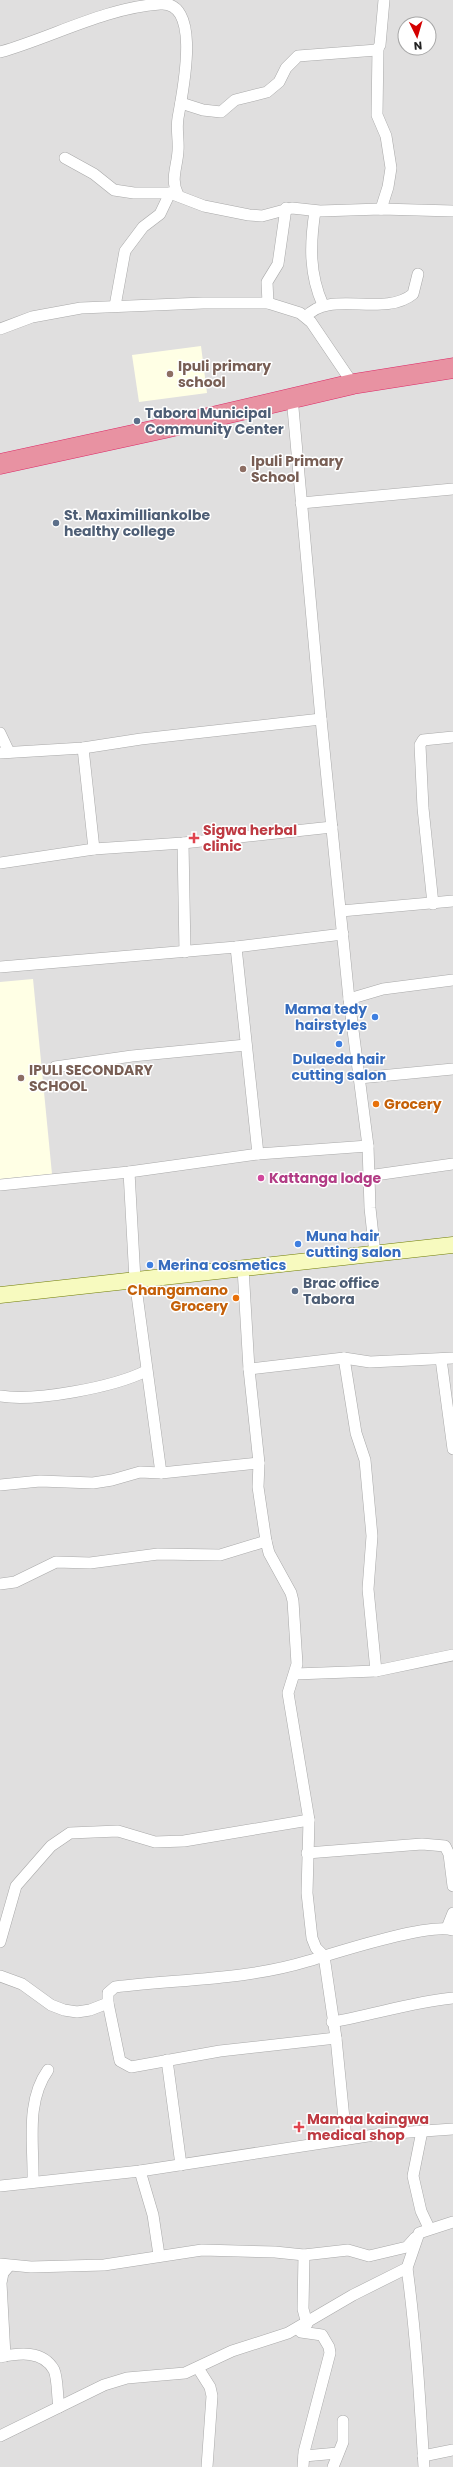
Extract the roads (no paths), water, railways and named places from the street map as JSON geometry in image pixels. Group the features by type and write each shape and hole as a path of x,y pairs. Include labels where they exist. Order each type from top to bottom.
{"highway":[{"path":"0,464 353,384 453,368"}],"street":[{"path":"381,209 388,187 391,168 386,136 378,115 378,48 384,0"},
{"path":"0,52 123,11 159,4 170,5 177,8 181,15 187,50 178,125 178,157 173,175 174,194 160,214 143,227 126,251 115,306"},
{"path":"181,103 203,110 221,112 235,100 249,98 267,92 279,82 286,68 298,56 365,52 378,48"},
{"path":"66,158 94,174 114,190 134,193 174,194 204,206 249,216 265,215 286,208 315,211 381,209 453,211"},
{"path":"268,303 266,282 278,264 286,208"},
{"path":"315,211 310,254 314,281 323,305"},
{"path":"306,318 313,310 323,305 376,304 403,300 413,294 418,274"},
{"path":"0,329 32,317 81,308 268,303 300,313 316,326 353,384"},
{"path":"292,398 321,719 349,999 368,1146 368,1176 375,1254"},
{"path":"301,503 453,489"},
{"path":"0,733 4,753 83,748 140,739 202,734 321,719"},
{"path":"433,904 423,808 420,745 423,740 453,737"},
{"path":"83,748 94,849"},
{"path":"0,863 94,849 183,843 332,827"},
{"path":"183,843 185,952"},
{"path":"341,910 433,904 453,901"},
{"path":"0,967 185,952 343,934"},
{"path":"236,947 258,1154"},
{"path":"349,999 383,990 453,980"},
{"path":"55,1067 132,1056 246,1045"},
{"path":"359,1078 453,1069"},
{"path":"0,1185 130,1172 258,1154 368,1146"},
{"path":"368,1176 453,1164"},
{"path":"130,1172 134,1280 161,1473"},
{"path":"0,1295 453,1245"},
{"path":"243,1268 249,1369 259,1463 258,1487 269,1553 291,1593 293,1601 297,1664 288,1693 309,1820 307,1893 313,1942 324,1956 332,2022 336,2038 346,2139"},
{"path":"249,1369 344,1358 370,1362 453,1358"},
{"path":"344,1358 356,1433 365,1460 372,1536 368,1590 376,1671"},
{"path":"441,1359 453,1450"},
{"path":"0,1396 19,1398 115,1384 146,1371"},
{"path":"0,1485 40,1481 94,1483 112,1480 140,1472 161,1473 259,1463"},
{"path":"0,1584 15,1582 56,1562 90,1563 158,1554 220,1555 266,1541"},
{"path":"295,1674 376,1671 453,1655"},
{"path":"0,1942 16,1886 51,1846 70,1833 118,1831 155,1842 184,1841 309,1820"},
{"path":"307,1853 422,1844 445,1846 449,1854 453,1886"},
{"path":"336,2038 220,2051 131,2067 122,2063 108,2003 108,1993 115,1987 246,1974 281,1968 357,1945 450,1929 453,1913"},
{"path":"0,1976 22,1984 51,2005 64,2010 84,2011 108,2003"},
{"path":"332,2022 362,2017 409,2004 453,1998"},
{"path":"167,2060 181,2165"},
{"path":"33,2182 33,2109 38,2089 48,2070"},
{"path":"0,2186 140,2171 242,2157 346,2139 453,2129"},
{"path":"422,2131 413,2176 421,2211 429,2228"},
{"path":"140,2171 153,2215 159,2255"},
{"path":"58,2407 54,2370 42,2357 30,2355 3,2356 0,2284 4,2265 31,2268 104,2265 159,2255 202,2250 275,2252 304,2255 348,2250 362,2255 376,2255 408,2247 421,2231 453,2222"},
{"path":"417,2236 407,2268 414,2322 417,2372 421,2389 424,2467"},
{"path":"304,2255 303,2309 302,2326 300,2332 322,2335 329,2346 330,2353 303,2461 338,2453"},
{"path":"0,2436 104,2385 127,2378 174,2375 198,2368 232,2351 302,2326 352,2295 407,2268"},
{"path":"198,2368 210,2387 212,2396 207,2467"},
{"path":"332,2467 343,2442 343,2421"},
{"path":"423,2456 453,2450"}],"place":[{"name":"Ipuli primary school","path":"170,374"},
{"name":"Tabora Municipal Community Center","path":"137,421"},
{"name":"Ipuli Primary School","path":"243,469"},
{"name":"St. Maximilliankolbe healthy college","path":"56,523"},
{"name":"Sigwa herbal clinic","path":"194,838"},
{"name":"Mama tedy hairstyles","path":"375,1017"},
{"name":"Dulaeda hair cutting salon","path":"339,1044"},
{"name":"IPULI SECONDARY SCHOOL","path":"21,1078"},
{"name":"Grocery","path":"376,1104"},
{"name":"Kattanga lodge","path":"261,1178"},
{"name":"Muna hair cutting salon","path":"298,1244"},
{"name":"Merina cosmetics","path":"150,1265"},
{"name":"Brac office Tabora","path":"295,1291"},
{"name":"Changamano Grocery","path":"236,1298"},
{"name":"Mamaa kaingwa medical shop","path":"299,2127"}]}
